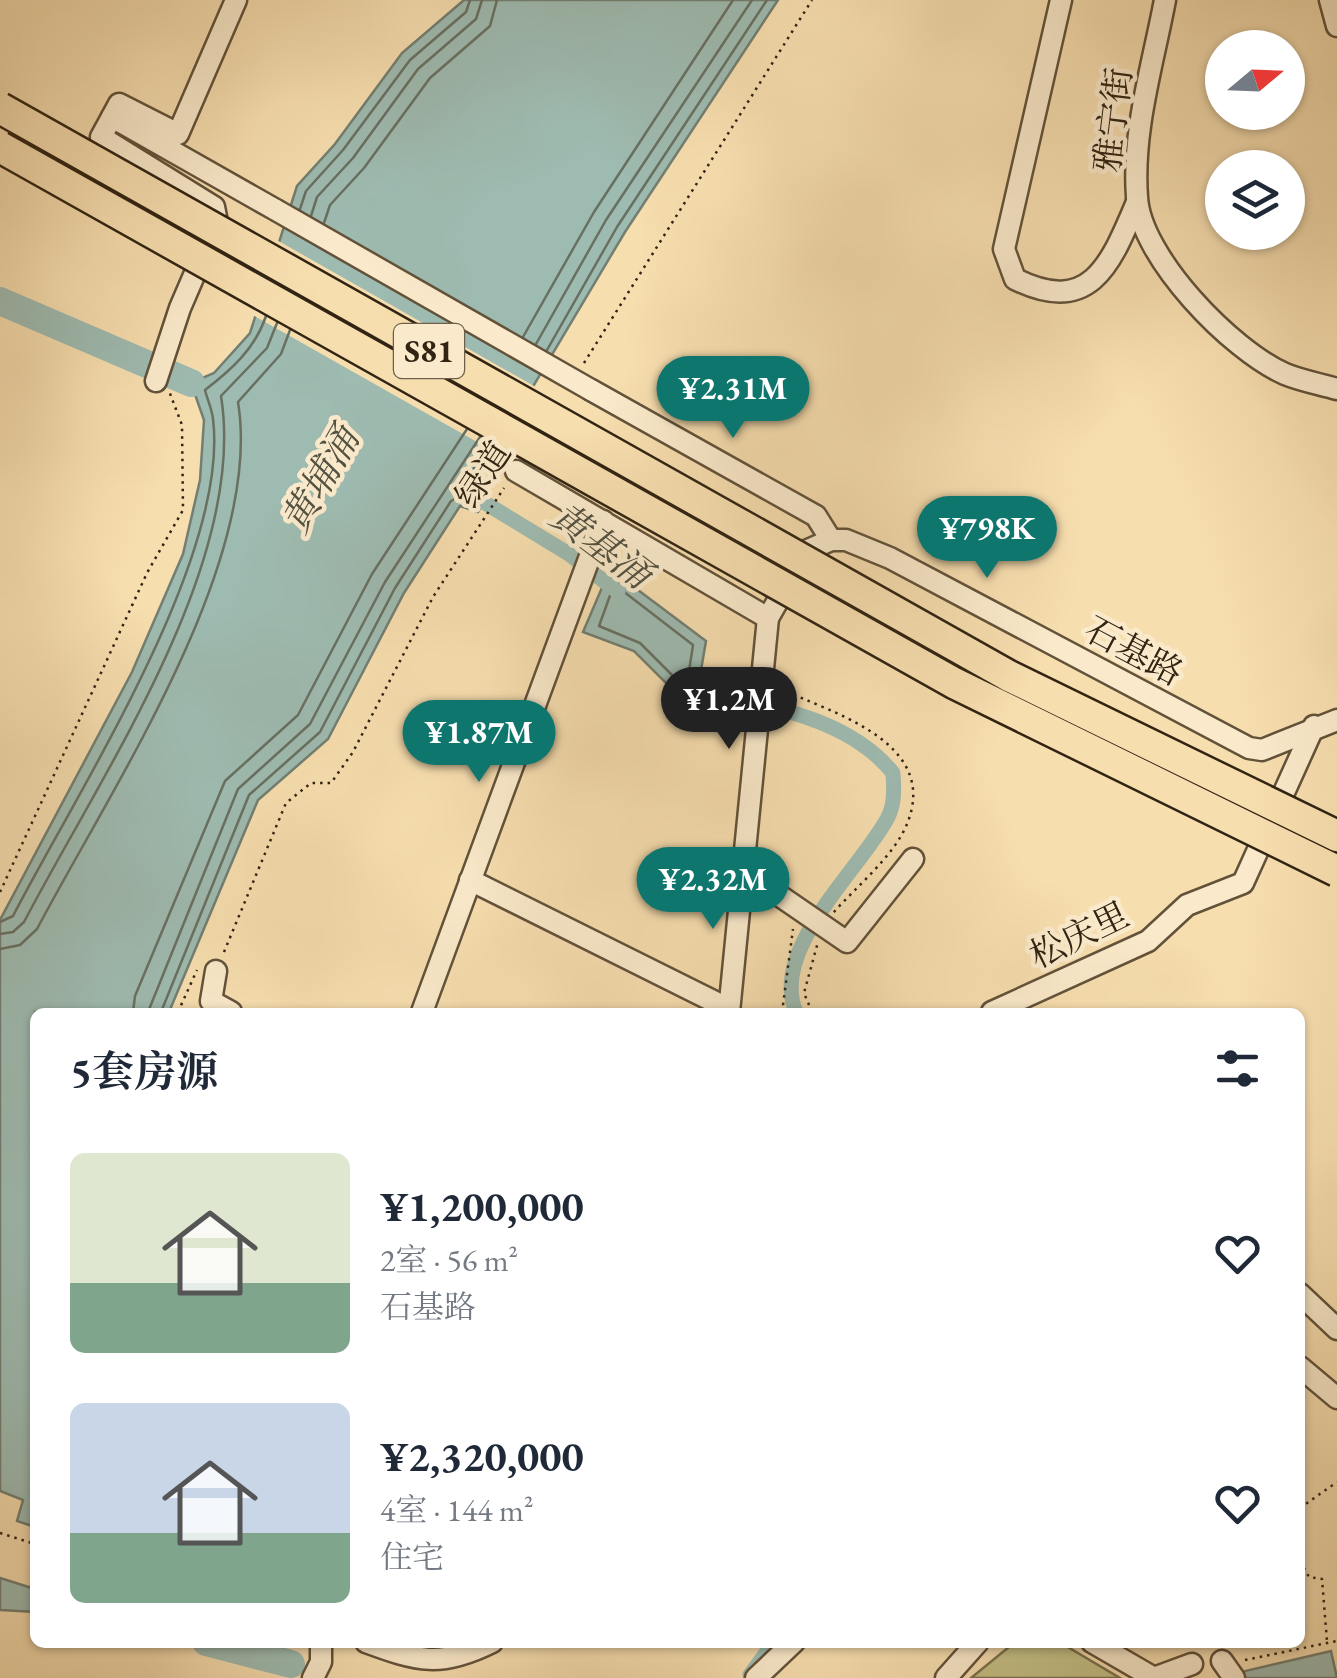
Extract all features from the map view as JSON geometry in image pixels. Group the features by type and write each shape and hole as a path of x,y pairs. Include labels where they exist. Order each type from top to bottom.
{"highway":[{"name":"S81","path":"0,108 908,621 1026,684 1337,836"},
{"name":"S81","path":"0,148 954,683 1337,871"}],"street":[{"path":"159,372 217,222 214,207 101,137 119,104 178,134 236,0"},
{"path":"1060,0 1004,250 1014,279 1038,290 1072,291 1095,282 1110,264 1136,202"},
{"name":"雅宁街","path":"1165,0 1137,144 1136,202 1161,262 1208,319 1283,373 1337,389"},
{"path":"1330,0 1337,26"},
{"path":"112,116 816,516 832,540 806,551 768,618 758,793 729,1008"},
{"path":"516,470 768,618"},
{"path":"423,1008 603,522"},
{"name":"石基路","path":"832,540 857,544 890,558 1250,748 1262,750 1337,720"},
{"name":"松庆里","path":"1001,1008 1148,941 1187,905 1243,883 1314,726"},
{"path":"745,872 846,942 913,859"},
{"path":"470,880 725,1008"},
{"path":"216,971 211,1001 223,1008"},
{"path":"1305,1299 1337,1329"},
{"path":"1305,1371 1337,1398"},
{"path":"313,1678 321,1662 321,1648"},
{"path":"382,1648 420,1662 460,1658 480,1648"},
{"path":"756,1678 788,1648"},
{"path":"946,1678 969,1648"},
{"path":"1102,1648 1154,1678 1192,1664"}],"path":[{"path":"579,372 812,0"},
{"path":"0,892 147,573 183,510 182,425 172,394 159,372"},
{"name":"绿道","path":"216,971 286,803 311,782 331,783 353,752 433,597 516,470"},
{"path":"764,688 780,688 882,736 902,757 910,782 912,802 900,837 822,924 804,993 810,1008"},
{"path":"784,1008 793,924 801,910"},
{"path":"180,1008 198,966 216,971"},
{"path":"1305,1504 1337,1482"},
{"path":"0,1533 30,1542"},
{"path":"1305,1570 1310,1577 1322,1578 1327,1642"},
{"path":"1305,1647 1337,1640"},
{"path":"1228,1669 1238,1662 1300,1648"}],"shaded area":[{"path":"1008,1648 1069,1648 1120,1678 971,1678"}],"water":[{"name":"黄埔涌","path":"464,0 778,0 625,232 475,484 485,499 478,512 460,506 404,593 328,739 258,800 171,1008 30,1008 30,1525 17,1521 23,1500 0,1491 0,920 132,672 183,554 200,480 204,420 191,383 214,373 250,333 297,186 335,144 402,53"},
{"path":"610,569 706,641 694,711 634,651 583,632"},
{"path":"0,1578 30,1587 30,1612 0,1610"},
{"path":"1331,1651 1337,1678 1244,1678 1241,1672"}],"pier":[{"path":"275,239 541,390 500,455 251,314"}],"waterway":[{"path":"0,301 191,383"},
{"name":"黄基涌","path":"467,492 569,554 618,592"},
{"name":"黄基涌","path":"686,676 695,689 776,708 828,726 852,738 893,773 893,803 887,819 821,911 795,963 791,988 795,1008"},
{"path":"229,1648 291,1664"},
{"name":"黄基涌","path":"750,1675 770,1648"}]}
